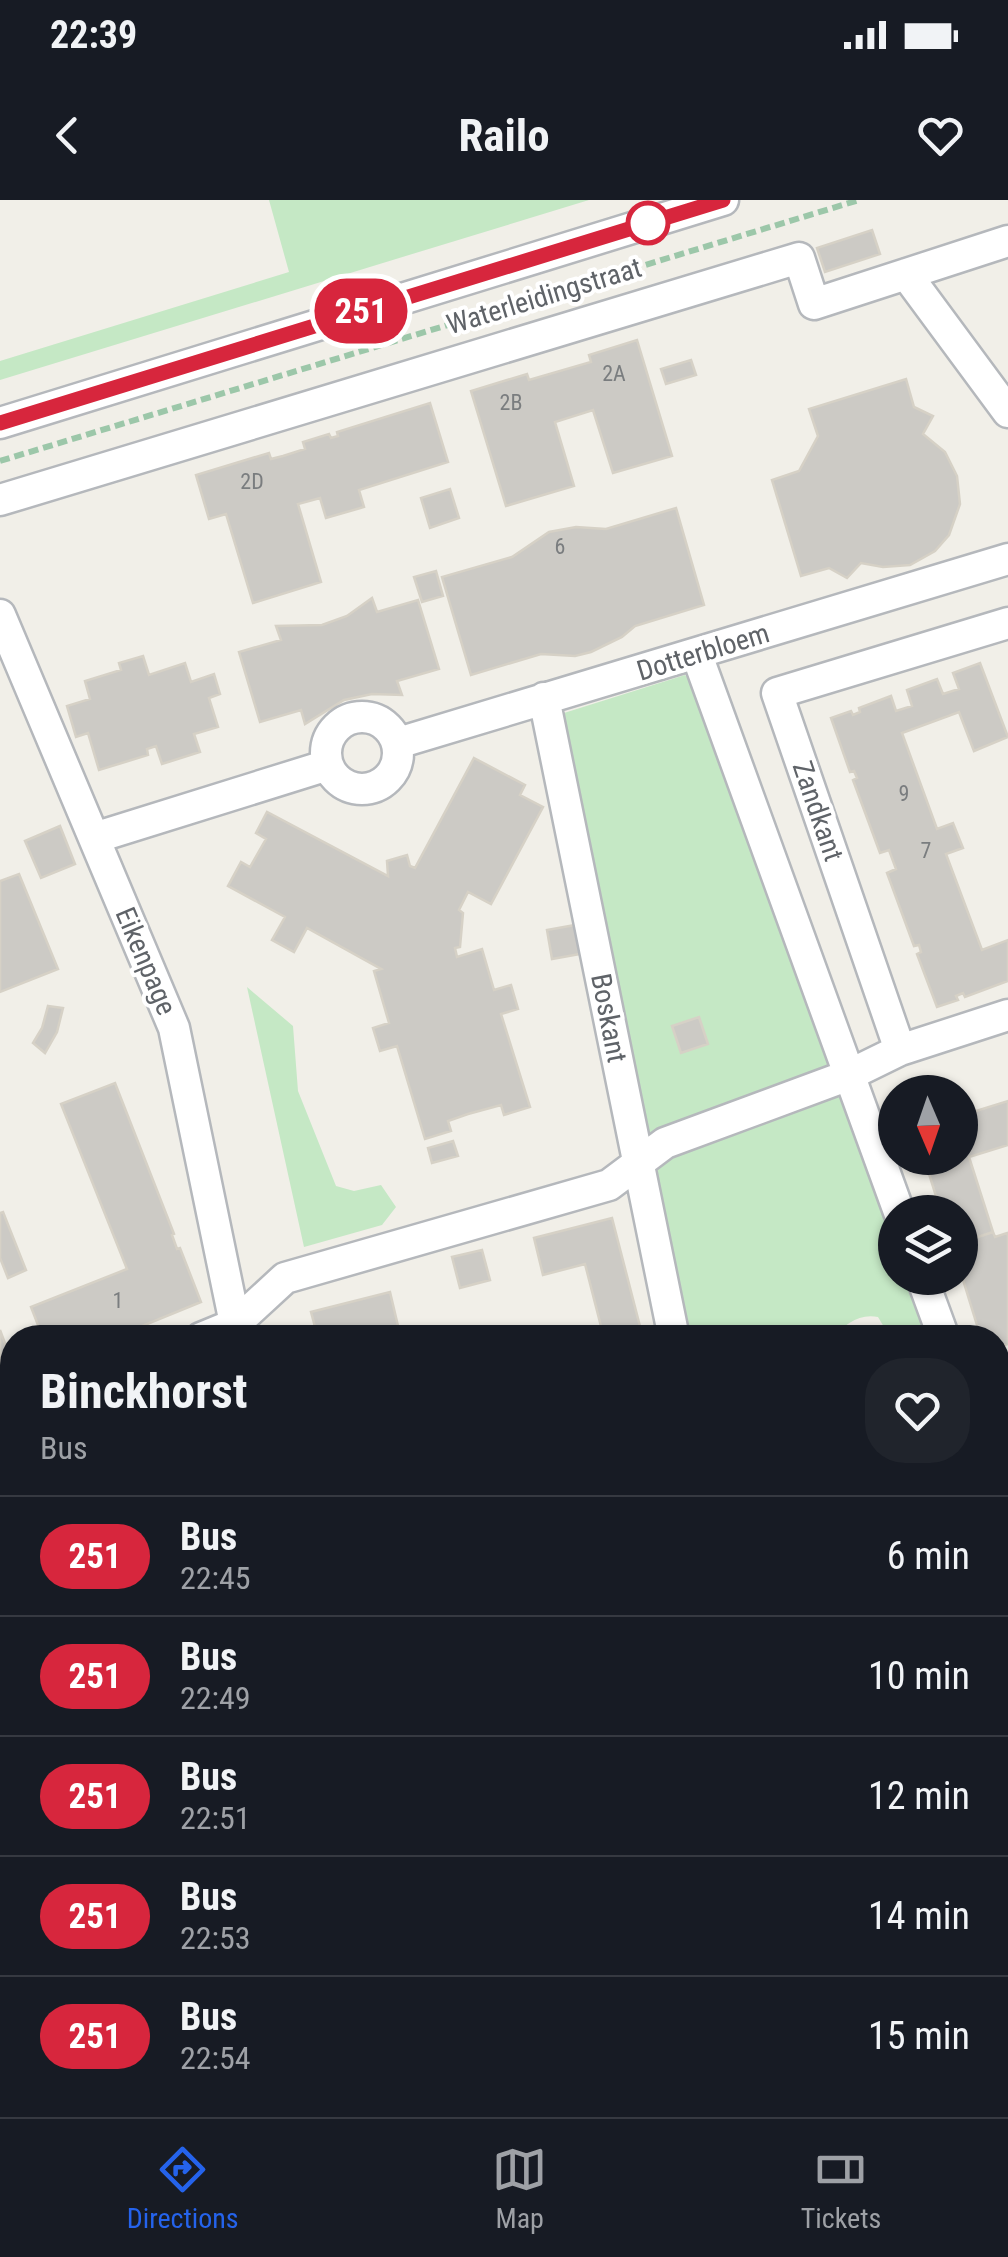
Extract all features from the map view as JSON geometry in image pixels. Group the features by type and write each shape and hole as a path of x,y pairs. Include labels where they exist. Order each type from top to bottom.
{"street":[{"name":"Waterleidingstraat","path":"0,423 720,200"},
{"path":"0,500 799,258 814,304 1008,241"},
{"path":"906,274 1008,412"},
{"name":"Dotterbloem","path":"398,743 1008,559"},
{"name":"Eikenpage","path":"0,615 174,1028 236,1325"},
{"name":"Zandkant","path":"900,1050 777,693 1008,622"},
{"path":"697,655 893,1195"},
{"name":"Boskant","path":"544,698 671,1325"},
{"path":"363,716 385,724 398,743 397,765 384,783 362,790 341,783 328,765 327,742 341,723 363,716"},
{"path":"94,838 328,765"},
{"path":"242,1325 285,1278 609,1185 665,1143 849,1075 900,1050 1008,1015"},
{"path":"928,1295 939,1325"}],"path":[{"name":"Waterleidingstraat","path":"0,461 859,200"}],"green space":[{"path":"269,200 589,200 0,380 0,361 289,272"},
{"path":"685,675 693,685 880,1195 878,1295 916,1295 927,1325 883,1325 878,1317 871,1316 847,1325 684,1325 564,713"},
{"path":"247,987 293,1026 298,1091 336,1186 354,1191 381,1185 396,1207 382,1225 304,1247"}],"building":[{"path":"872,230 880,254 825,272 817,248"},
{"path":"637,340 672,456 613,473 593,410 555,422 574,486 506,506 471,391 527,374 529,380 591,362 589,355"},
{"path":"691,360 696,375 666,384 661,369"},
{"path":"906,379 914,407 933,416 923,434 945,452 957,476 960,504 949,535 935,551 910,565 883,567 861,563 847,578 829,568 801,576 772,480 799,471 818,436 809,409"},
{"path":"430,403 448,462 359,490 364,507 326,518 320,498 298,504 321,582 253,603 226,514 209,519 196,475 269,453 271,459 283,456 305,449 303,442 329,434 331,438 338,436 337,432"},
{"path":"450,489 459,518 430,528 421,498"},
{"path":"676,508 704,605 635,626 591,652 575,656 541,654 471,675 442,577 512,557 549,532 576,527 606,529"},
{"path":"436,571 443,596 422,602 414,577"},
{"path":"372,598 377,612 418,600 439,669 397,681 402,695 372,694 344,700 305,724 301,710 260,722 239,652 281,640 276,626 322,625 347,616"},
{"path":"143,656 149,675 185,663 191,682 214,674 220,694 209,698 218,727 194,734 200,752 162,764 156,746 147,749 148,755 99,770 88,733 76,737 67,706 90,699 85,681 121,670 119,663"},
{"path":"980,663 1008,737 974,751 959,712 902,733 937,829 953,823 963,848 946,854 982,950 1008,940 1008,981 965,997 963,993 956,996 958,1000 937,1007 917,954 921,952 919,945 914,946 887,873 896,869 889,850 880,853 853,780 857,778 854,771 850,772 831,718 851,711 853,715 860,712 859,708 891,696 896,711 912,706 907,690 937,679 943,694 959,689 953,673"},
{"path":"474,758 525,785 520,795 543,807 491,904 468,892 459,910 463,913 460,947 455,948 457,957 482,949 494,990 511,985 518,1009 501,1014 530,1107 504,1115 501,1105 468,1114 448,1121 451,1131 425,1139 397,1046 380,1051 373,1028 389,1023 374,971 381,969 307,928 294,952 272,940 285,917 228,886 241,862 250,867 266,839 256,833 267,812 388,876 387,861 407,855 410,866 415,868"},
{"path":"60,826 75,864 41,878 25,841"},
{"path":"19,874 58,969 0,992 0,881"},
{"path":"575,925 580,954 552,959 547,930"},
{"path":"48,1006 63,1008 57,1032 45,1053 33,1043"},
{"path":"699,1017 708,1044 681,1053 672,1026"},
{"path":"115,1083 201,1302 145,1325 38,1325 31,1307 127,1269 61,1104"},
{"path":"1008,1101 1008,1145 978,1154 978,1110"},
{"path":"453,1141 458,1156 432,1163 428,1148"},
{"path":"929,1175 975,1175 993,1232 978,1237 978,1195 936,1195"},
{"path":"3,1212 26,1270 8,1278 0,1258"},
{"path":"612,1218 640,1325 601,1325 585,1264 543,1275 534,1238"},
{"path":"1007,1233 1008,1325 977,1325 968,1295 978,1295 978,1237"},
{"path":"482,1250 490,1280 460,1288 452,1257"},
{"path":"390,1292 398,1325 314,1325 311,1312"}],"bus line":[{"name":"251","path":"0,423 723,200"}]}
